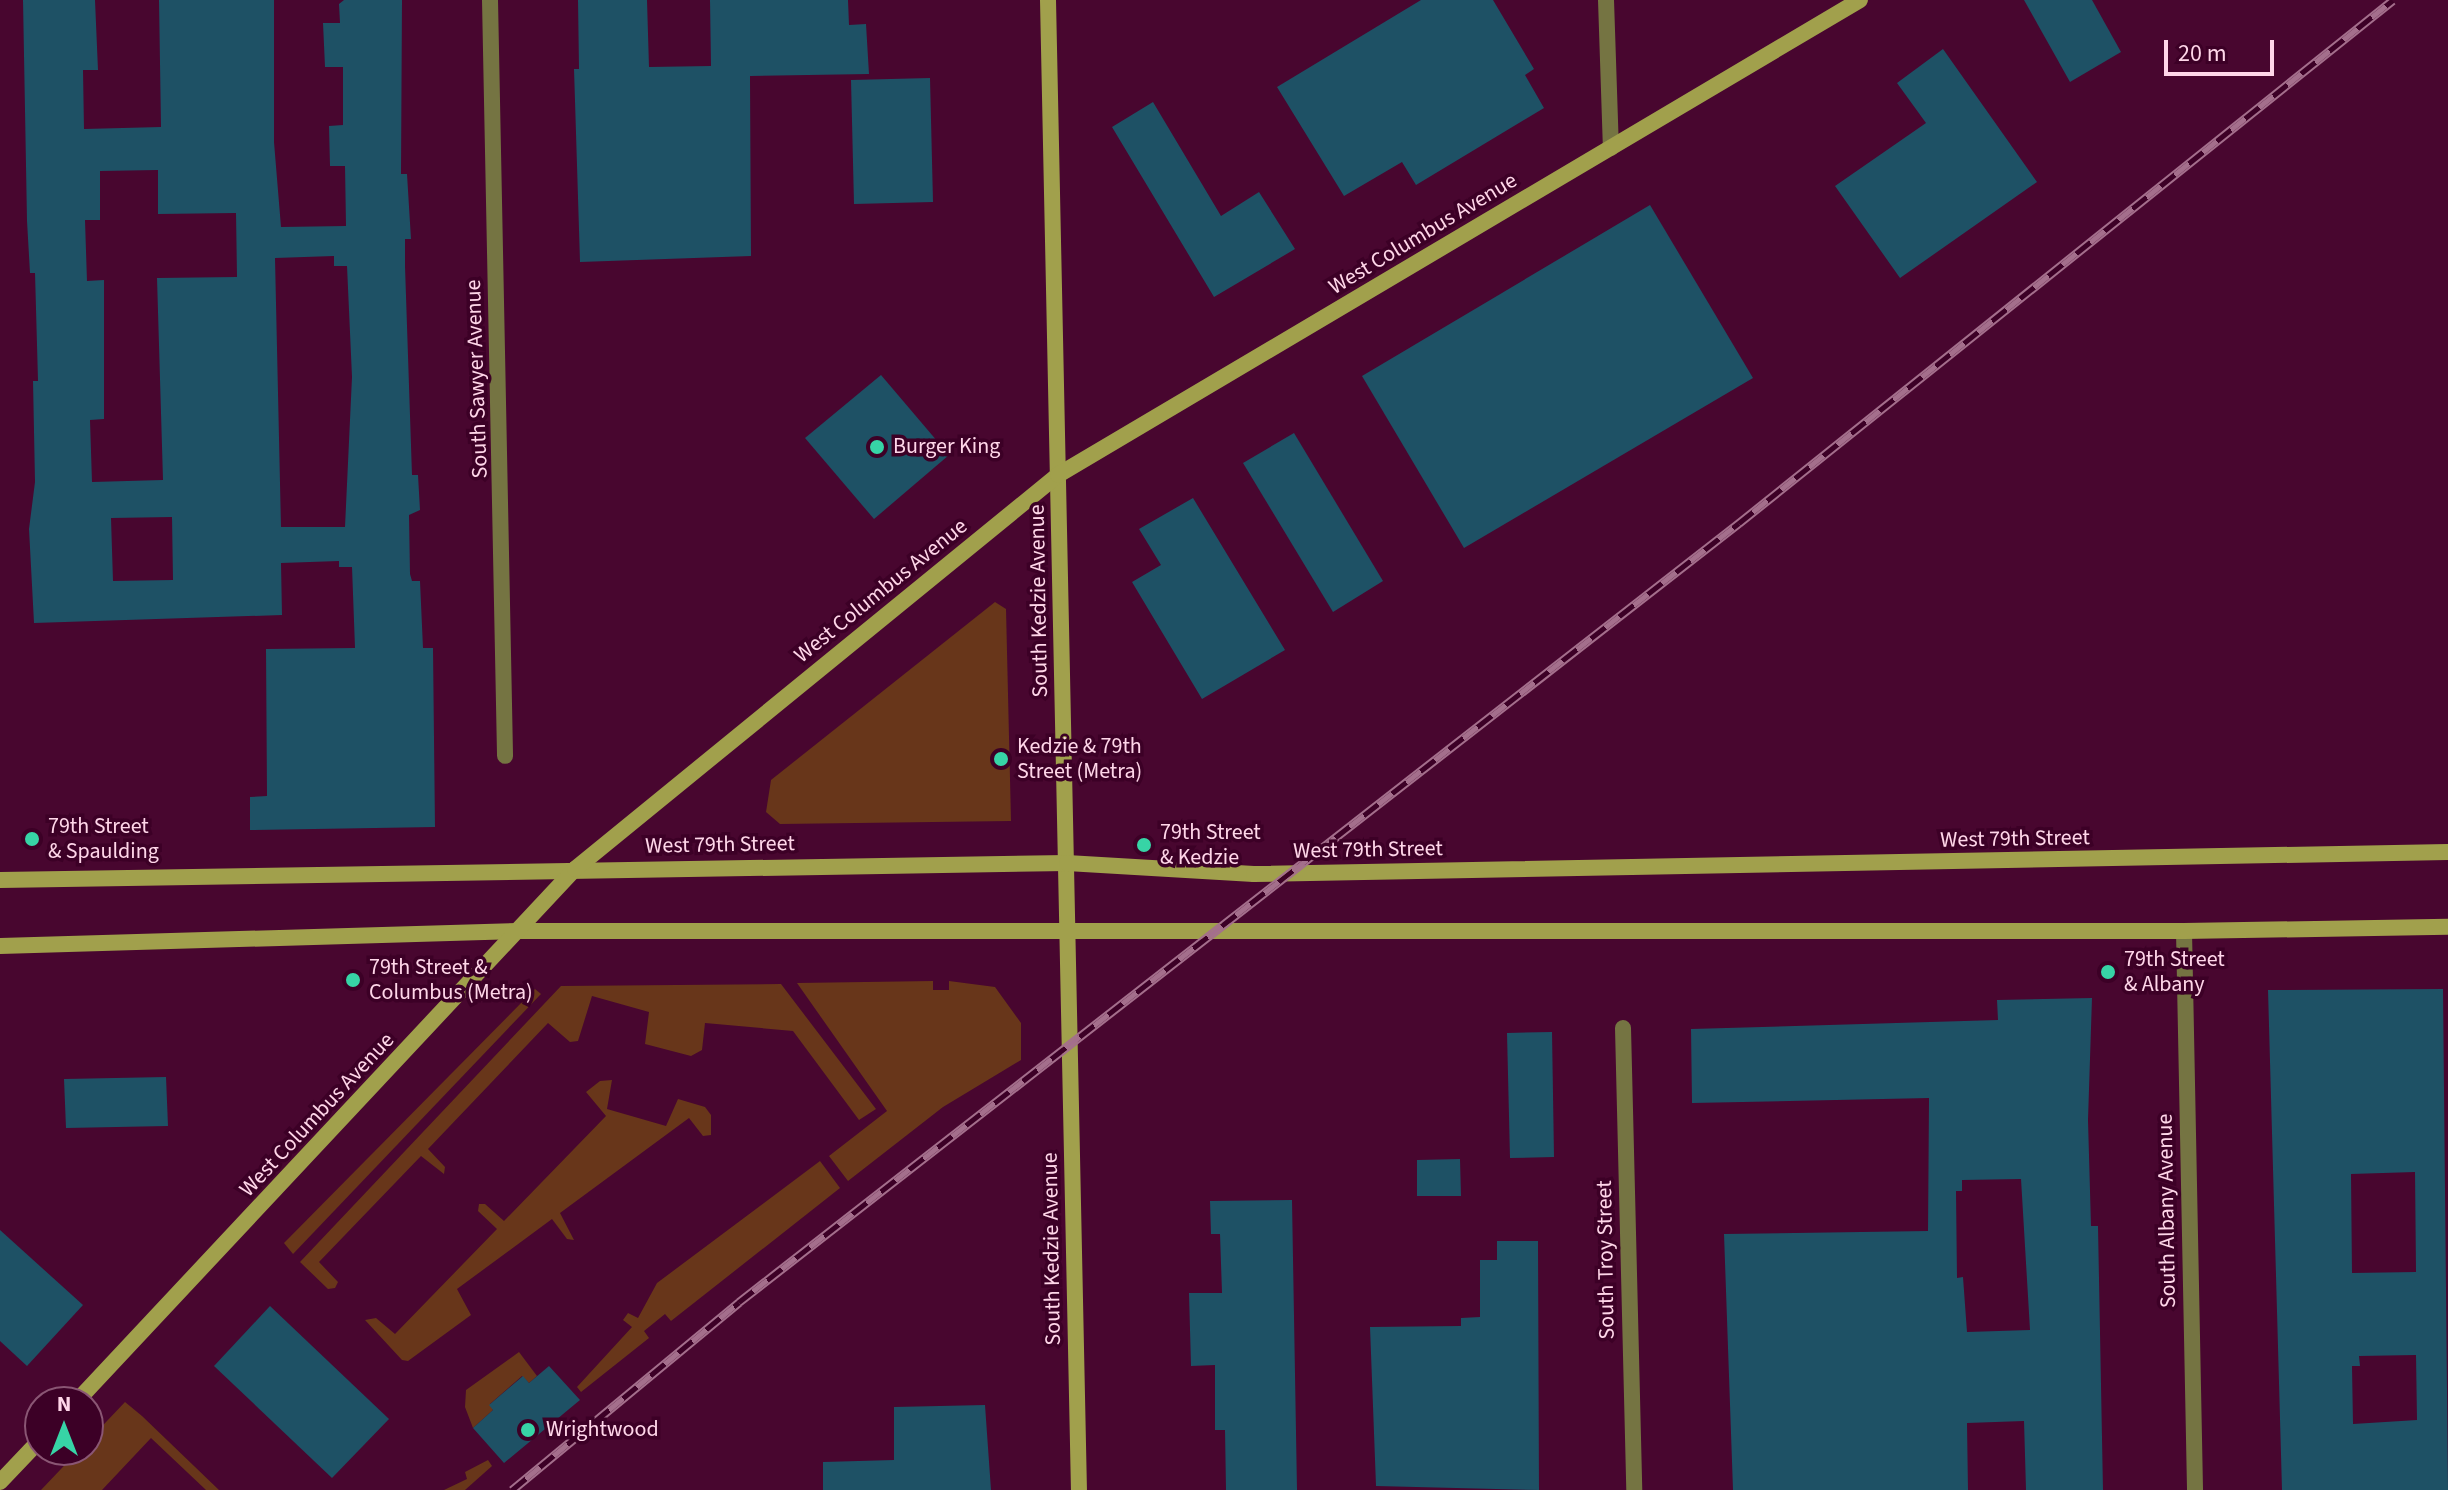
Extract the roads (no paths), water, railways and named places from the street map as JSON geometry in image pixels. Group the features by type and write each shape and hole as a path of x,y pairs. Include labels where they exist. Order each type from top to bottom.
{"main road":[{"name":"South Kedzie Avenue","path":"1048,0 1079,1490"},
{"name":"West Columbus Avenue","path":"91,1386 575,869 1058,475 1860,0"},
{"name":"West 79th Street","path":"0,880 1067,863 1254,874 2448,852"},
{"path":"0,946 518,931 2184,931 2448,927"},
{"path":"0,1482 24,1457"}],"street":[{"name":"South Sawyer Avenue","path":"490,0 505,756"},
{"path":"1606,0 1611,148"},
{"name":"South Albany Avenue","path":"2184,931 2195,1490"},
{"name":"South Troy Street","path":"1623,1028 1634,1490"}],"railway":[{"path":"512,1490 739,1302 1739,523 2393,0"}],"place":[{"name":"Burger King","path":"877,447"},
{"name":"Kedzie & 79th Street (Metra)","path":"1001,759"},
{"name":"79th Street & Spaulding","path":"32,839"},
{"name":"79th Street & Kedzie","path":"1144,845"},
{"name":"79th Street & Albany","path":"2108,972"},
{"name":"79th Street & Columbus (Metra)","path":"353,980"},
{"name":"Wrightwood","path":"528,1430"}]}
